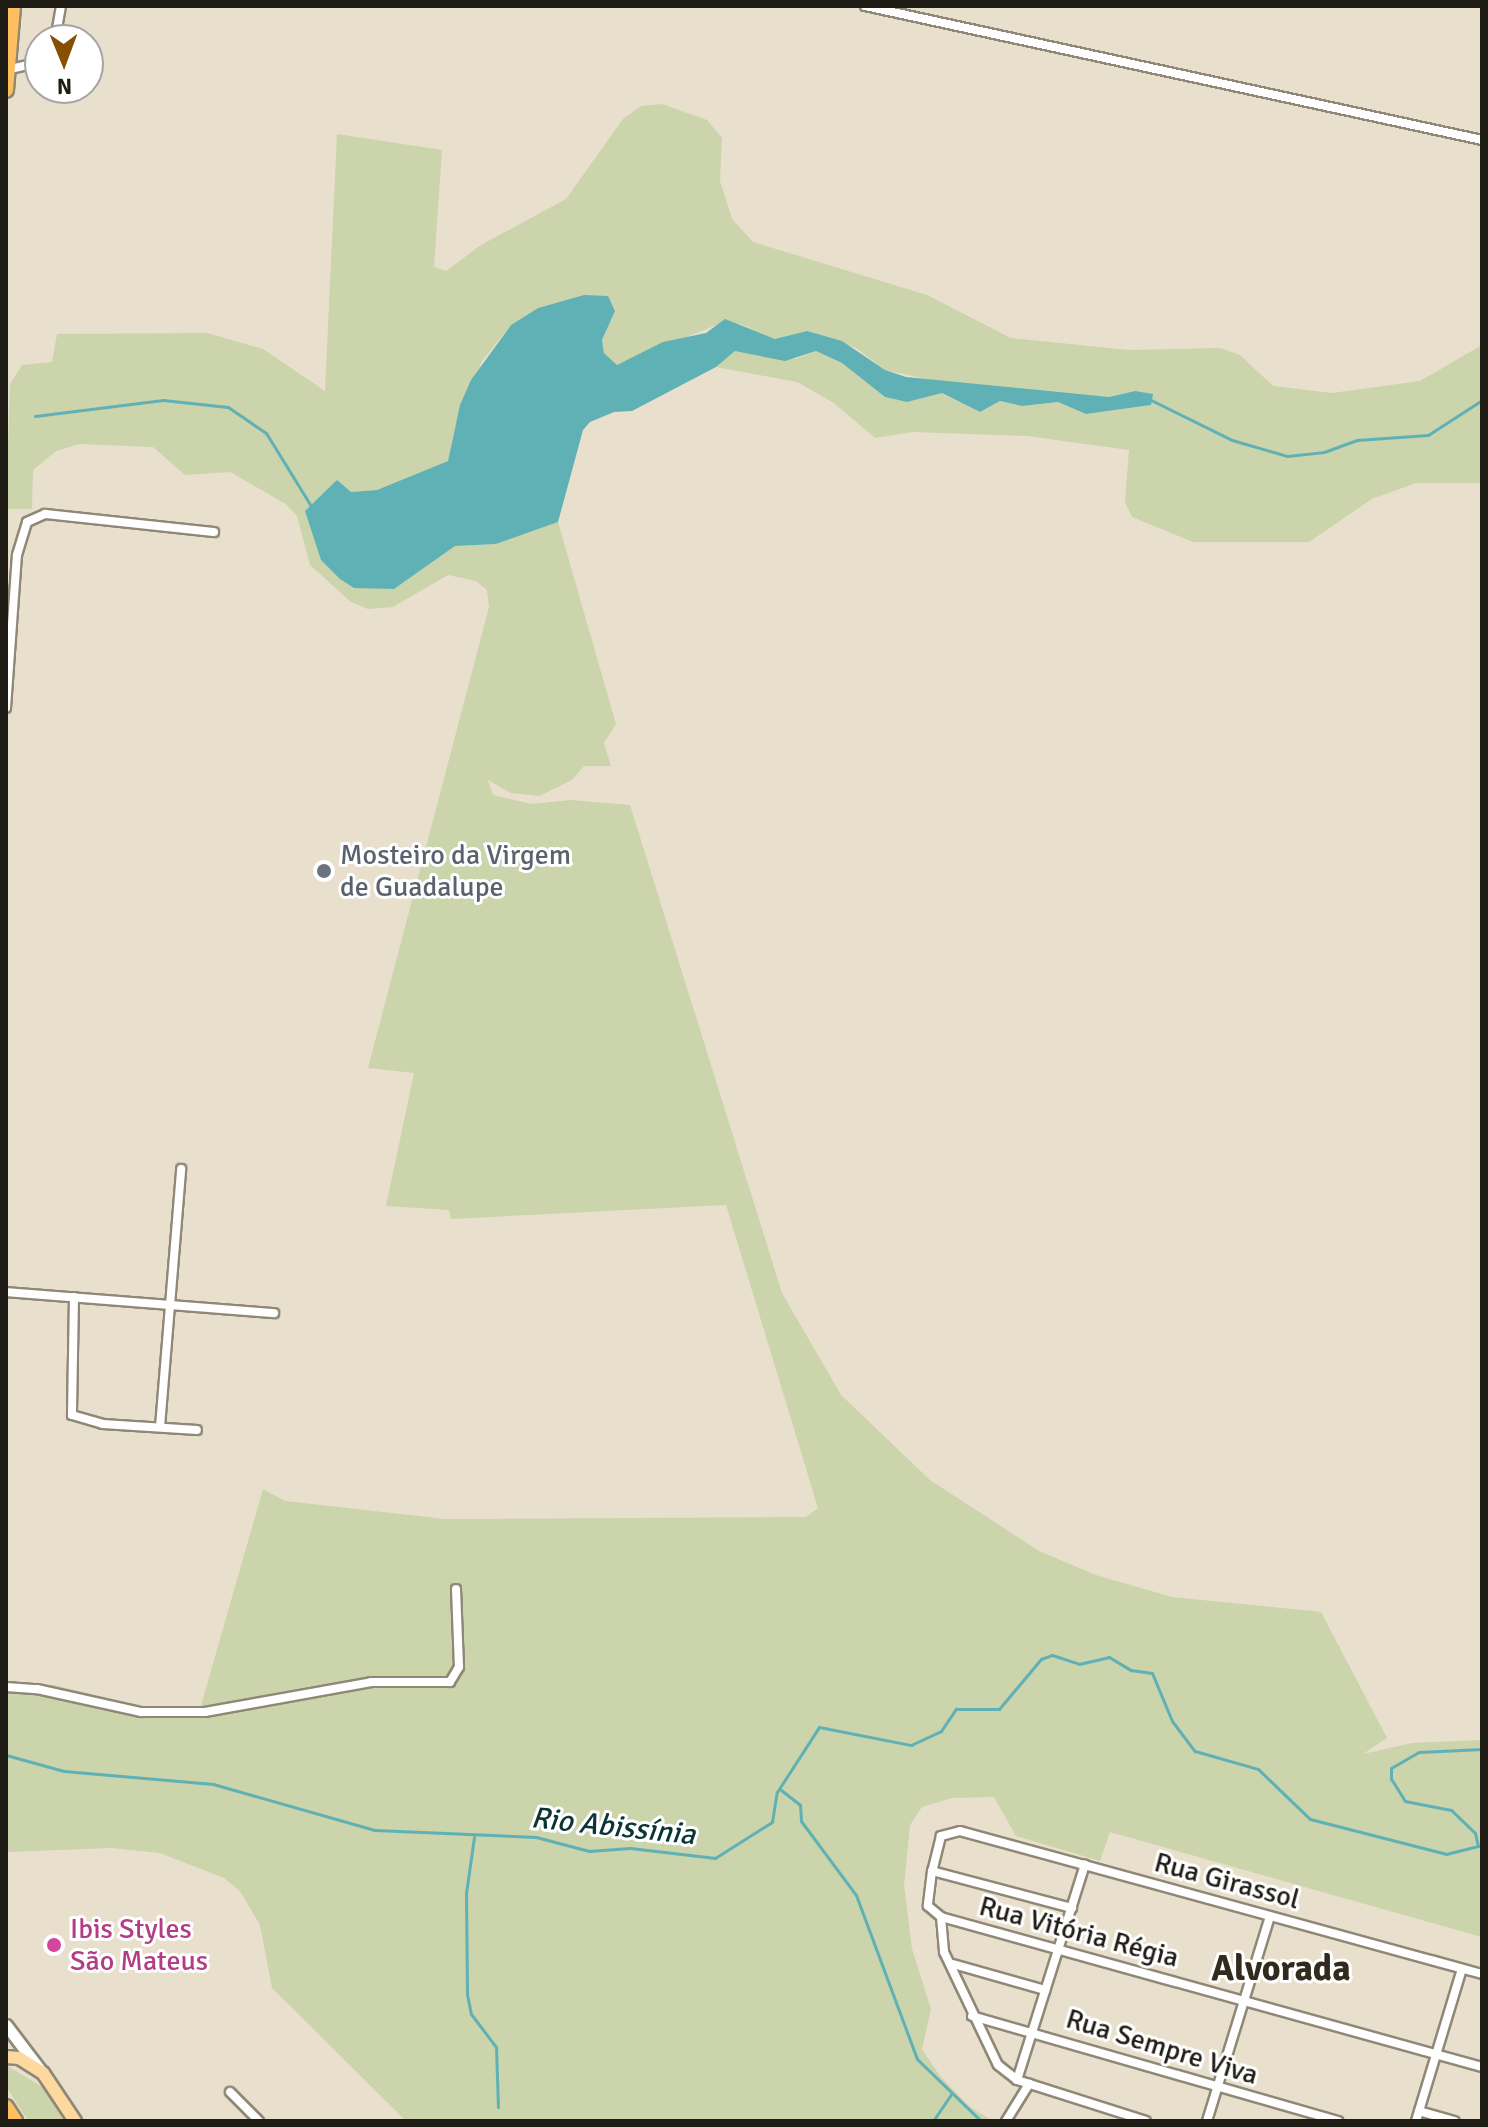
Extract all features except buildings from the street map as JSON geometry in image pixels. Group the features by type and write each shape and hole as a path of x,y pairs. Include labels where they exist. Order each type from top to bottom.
{"highway":[{"path":"6,90 13,6"},
{"path":"6,2107 15,2121"}],"main road":[{"path":"6,2025 75,2121"},
{"path":"6,2057 19,2058 43,2073"}],"street":[{"path":"865,6 1482,140"},
{"path":"6,708 17,555 27,522 45,514 214,532"},
{"path":"160,1427 181,1169"},
{"path":"6,1292 274,1313"},
{"path":"74,1297 72,1415 103,1424 197,1430"},
{"path":"6,1687 37,1689 149,1713 250,1708 393,1679 450,1682 459,1667 456,1589"},
{"name":"Rua Girassol","path":"932,1871 941,1836 960,1831 1482,1974"},
{"path":"1017,2080 1085,1864"},
{"path":"1072,1908 932,1871 928,1906 941,1917 940,1940 953,1964 987,2050 1017,2080 1146,2121"},
{"path":"1207,2121 1270,1916"},
{"name":"Rua Vitória Régia","path":"941,1917 1482,2067"},
{"path":"953,1964 1045,1990"},
{"path":"1416,2121 1462,1969"},
{"name":"Rua Sempre Viva","path":"972,2016 1033,2030 1218,2088 1338,2121"},
{"path":"1006,2121 1029,2084"},
{"path":"230,2092 259,2121"},
{"path":"1419,2111 1455,2121"}],"green space":[{"path":"662,104 707,120 722,138 720,181 732,219 753,242 927,295 1011,338 1129,350 1220,348 1240,355 1273,386 1332,393 1420,381 1482,345 1482,483 1416,483 1372,499 1309,542 1193,542 1132,517 1125,502 1129,450 1027,436 913,432 875,438 834,403 797,382 716,367 735,351 795,359 816,351 842,363 885,397 907,402 941,393 980,412 1000,401 1022,406 1058,402 1086,414 1151,405 1135,391 1109,397 958,386 885,370 856,348 807,331 775,339 740,324 714,326 617,365 604,353 602,340 615,310 609,301 584,295 538,308 511,325 482,361 456,423 448,461 377,490 351,492 337,481 313,506 402,583 455,546 496,544 558,522 616,724 604,743 611,766 584,766 572,780 539,796 511,793 488,780 493,795 532,804 571,800 630,805 782,1293 841,1395 930,1480 1039,1551 1096,1575 1172,1597 1321,1612 1387,1738 1363,1754 1412,1743 1482,1740 1482,1937 1110,1832 1100,1861 1016,1836 994,1797 952,1798 922,1807 910,1825 904,1885 912,1949 931,2009 922,2049 940,2076 970,2107 993,2121 406,2121 272,1988 260,1925 240,1891 224,1878 160,1853 112,1848 6,1852 6,1684 54,1685 149,1708 200,1709 263,1489 285,1501 445,1519 806,1517 818,1508 726,1205 451,1219 449,1210 386,1206 414,1073 368,1068 489,607 487,590 476,581 448,575 393,607 368,609 351,602 310,565 297,516 286,504 230,472 185,475 153,447 79,444 56,451 33,470 32,509 6,509 10,384 22,365 52,362 57,334 207,333 263,349 325,391 337,134 442,150 434,267 446,271 481,245 566,199 623,119 641,106"},
{"path":"6,2065 41,2086 66,2121 28,2121 6,2086"}],"water":[{"path":"584,295 608,296 615,311 602,340 604,353 617,365 663,342 706,333 725,319 775,339 807,331 842,341 885,370 906,377 1109,397 1135,391 1153,394 1151,405 1086,414 1058,402 1022,406 1000,401 980,412 942,393 907,402 885,397 842,363 816,351 785,361 735,351 716,367 632,411 614,412 590,422 583,430 558,522 496,544 455,546 394,589 354,588 340,579 321,560 305,511 337,480 351,492 377,490 448,461 460,405 471,380 511,325 538,308"}],"waterway":[{"path":"35,416 163,400 228,407 266,433 313,509"},
{"path":"1151,400 1232,440 1287,456 1324,452 1357,440 1428,435 1482,400"},
{"name":"Rio Abissínia","path":"6,1755 64,1771 213,1784 375,1830 536,1837 589,1851 630,1848 715,1858 772,1822 777,1792 819,1727 911,1745 941,1731 956,1709 999,1709 1041,1659 1052,1655 1079,1664 1109,1657 1131,1670 1152,1673 1172,1721 1195,1751 1258,1769 1310,1819 1446,1854 1478,1846 1475,1833 1451,1810 1405,1801 1391,1779 1391,1768 1419,1752 1482,1749"},
{"path":"781,1790 800,1805 801,1821 856,1895 917,2059 981,2121"},
{"path":"474,1837 466,1893 467,1994 471,2014 496,2047 498,2107"},
{"path":"933,2121 951,2094"}],"place":[{"name":"Mosteiro da Virgem de Guadalupe","path":"324,871"},
{"name":"Ibis Styles São Mateus","path":"54,1945"}],"district":[{"name":"Alvorada","path":"1281,1969"}]}
